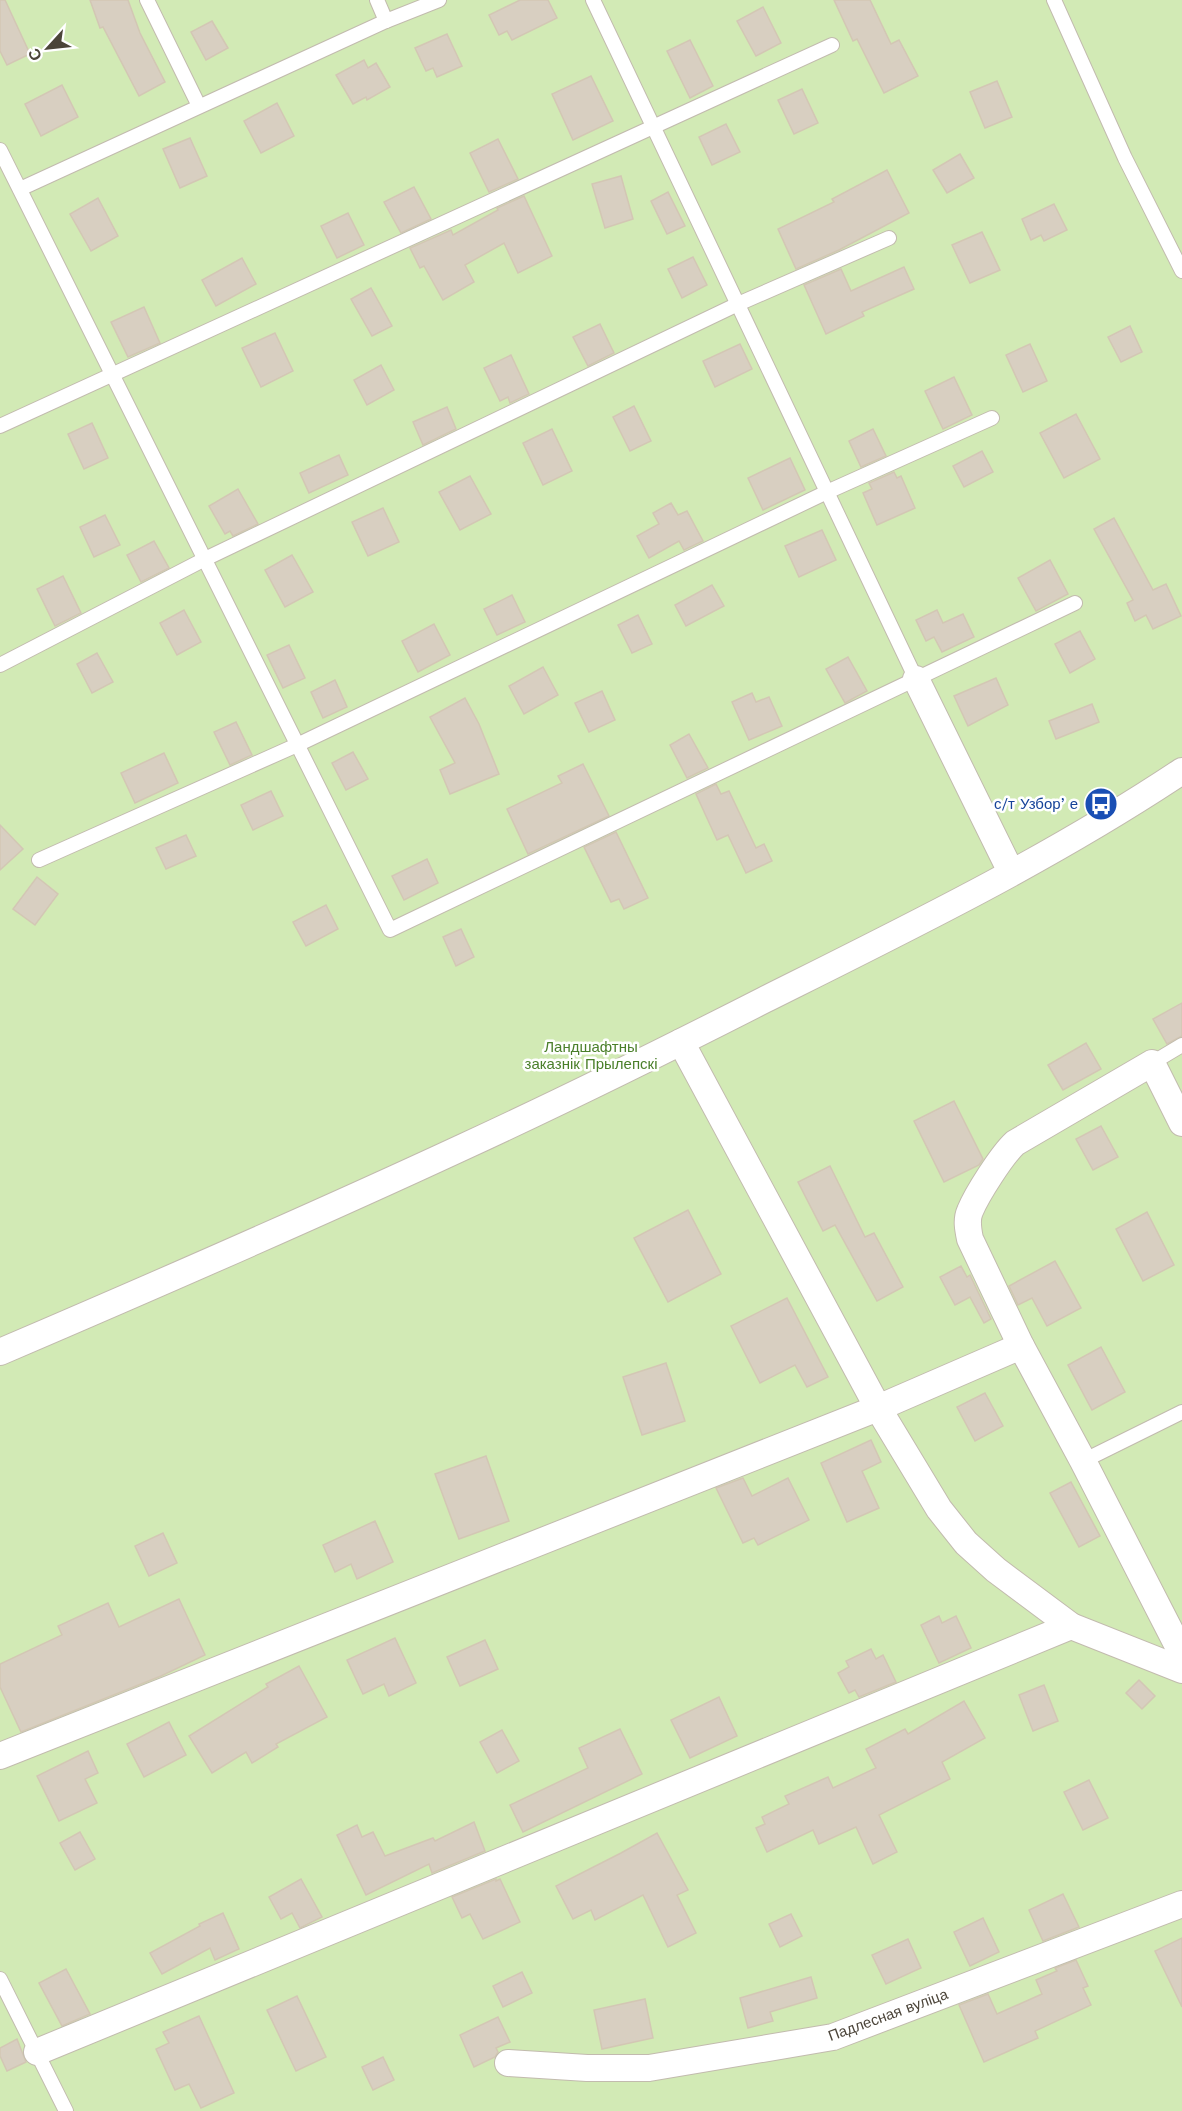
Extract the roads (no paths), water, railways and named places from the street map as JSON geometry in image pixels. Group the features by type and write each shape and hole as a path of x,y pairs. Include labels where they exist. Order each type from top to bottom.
{"street":[{"path":"916,679 1011,872"},
{"path":"0,1352 441,1158 681,1042 853,956 1011,872 1134,802 1182,771"},
{"path":"681,1042 878,1408 939,1509 966,1543 996,1570 1071,1626 1182,1670"},
{"path":"1182,1123 1152,1063 1015,1143 1006,1152 970,1211 967,1225 970,1239 1021,1346 1182,1654"},
{"path":"0,1756 878,1408 1021,1346"},
{"path":"37,2052 1071,1626"},
{"name":"Падлесная вуліца","path":"508,2063 587,2068 649,2068 833,2037 1182,1904"}],"lane":[{"path":"147,0 199,106"},
{"path":"377,0 386,21"},
{"path":"20,189 386,21 439,0"},
{"path":"593,0 916,679"},
{"path":"1054,0 1125,158 1182,272"},
{"path":"0,426 832,45"},
{"path":"0,150 390,930 1075,603"},
{"path":"0,665 204,559 738,304 889,238"},
{"path":"39,860 297,745 827,492 992,418"},
{"path":"1152,1063 1182,1045"},
{"path":"1083,1461 1182,1412"},
{"path":"0,1979 66,2111"}],"place":[{"name":"с/т Узборʼе","path":"1101,804"}],"park label":[{"name":"Ландшафтны заказнік Прылепскі","path":"591,1056"}]}
